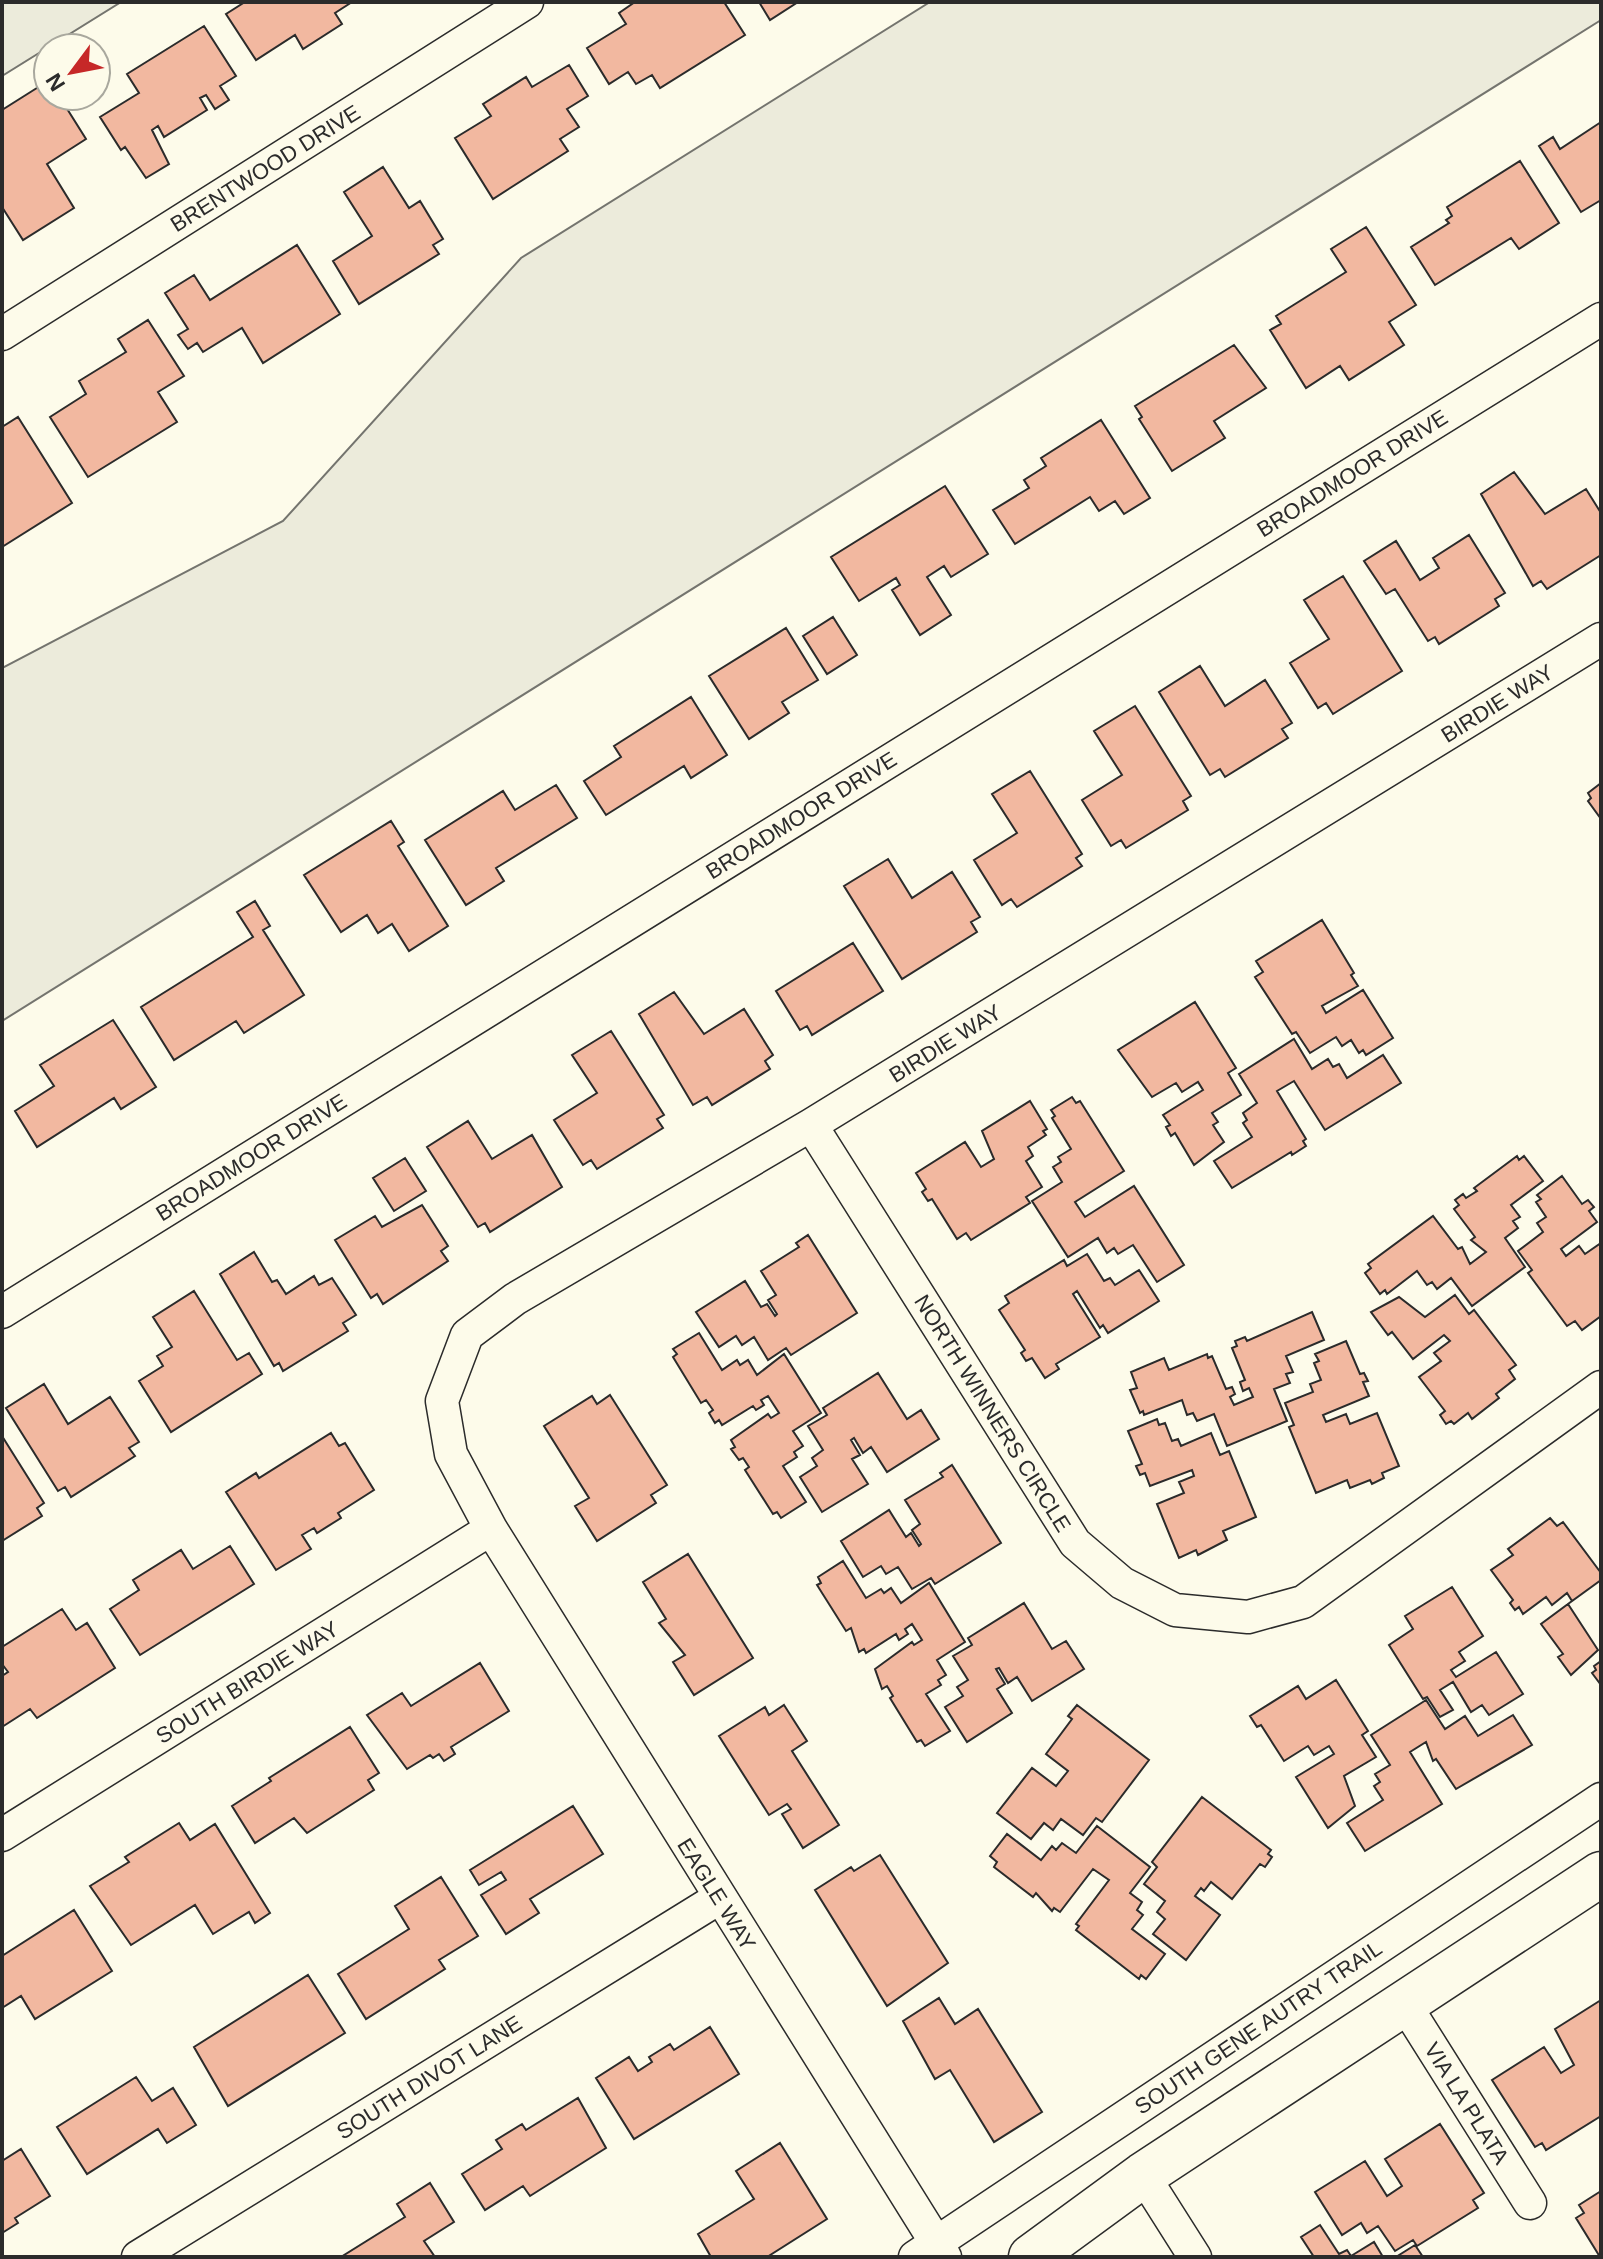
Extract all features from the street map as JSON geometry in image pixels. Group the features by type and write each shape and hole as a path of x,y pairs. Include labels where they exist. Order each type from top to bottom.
{"main road":[{"path":"1031,2257 1143,2175 1601,1874"}],"street":[{"name":"BRENTWOOD DRIVE","path":"2,334 527,2"},
{"name":"BROADMOOR DRIVE","path":"2,1312 1601,319"},
{"name":"BIRDIE WAY","path":"491,1529 451,1454 442,1401 467,1335 515,1299 811,1125 1601,639"},
{"name":"NORTH WINNERS CIRCLE","path":"811,1125 1075,1543 1122,1583 1175,1610 1248,1617 1303,1602 1601,1387"},
{"name":"SOUTH BIRDIE WAY","path":"2,1835 491,1529"},
{"name":"EAGLE WAY","path":"491,1529 719,1898 932,2253"},
{"name":"SOUTH GENE AUTRY TRAIL","path":"932,2253 1601,1799"},
{"name":"SOUTH DIVOT LANE","path":"138,2257 719,1898"},
{"name":"VIA LA PLATA","path":"1404,2003 1530,2203"},
{"path":"1143,2175 1195,2257"}],"shaded area":[{"path":"2,2 121,2 73,32 32,32 32,57 2,76"},
{"path":"930,2 1601,2 1601,20 2,1021 2,668 283,521 521,258"}],"building":[{"path":"245,2 352,2 335,13 342,24 303,49 295,35 256,60 226,14"},
{"path":"635,2 724,2 745,35 660,88 652,75 636,84 628,72 609,84 587,48 626,24 619,13"},
{"path":"759,2 798,2 770,20"},
{"path":"204,26 236,76 220,86 229,100 215,109 206,95 200,98 207,110 164,137 158,126 152,130 169,164 146,178 125,147 121,150 100,117 139,93 127,74"},
{"path":"569,65 588,96 567,109 579,127 560,139 568,151 493,199 455,138 491,116 483,104 526,77 532,87"},
{"path":"32,91 32,112 69,112 86,139 47,164 74,208 23,240 2,207 2,110"},
{"path":"1601,122 1601,200 1581,212 1539,146 1553,137 1560,149"},
{"path":"1520,161 1559,223 1519,249 1511,238 1435,285 1411,247 1449,223 1446,220 1452,216 1447,207"},
{"path":"383,167 409,208 420,201 443,239 433,245 439,254 359,304 333,261 372,236 344,192"},
{"path":"1366,227 1416,305 1389,322 1404,345 1349,380 1340,366 1306,388 1270,330 1281,324 1276,316 1346,272 1331,249"},
{"path":"297,245 340,314 263,363 242,328 203,352 197,343 188,349 178,335 188,329 165,293 194,275 210,300"},
{"path":"148,320 184,376 158,392 177,422 88,477 50,417 86,394 79,381 126,352 118,339"},
{"path":"1234,345 1266,388 1214,421 1225,438 1172,471 1139,419 1142,417 1135,406"},
{"path":"18,417 72,503 2,547 2,427"},
{"path":"1101,420 1150,498 1124,514 1115,501 1099,511 1090,497 1015,544 993,510 1029,488 1024,480 1046,466 1041,458"},
{"path":"1514,472 1545,514 1586,489 1601,513 1601,555 1547,589 1541,581 1533,586 1481,494"},
{"path":"945,486 988,554 951,577 944,566 927,577 951,615 920,635 892,590 900,585 896,578 859,601 831,557"},
{"path":"1469,535 1505,593 1495,599 1499,606 1439,644 1435,637 1428,641 1395,589 1386,594 1364,561 1396,541 1420,580 1439,568 1433,558"},
{"path":"1343,576 1402,671 1333,714 1326,703 1318,708 1290,663 1329,639 1304,600"},
{"path":"833,617 857,655 827,674 803,636"},
{"path":"786,628 818,680 782,702 789,713 749,739 709,676"},
{"path":"1200,666 1225,706 1265,680 1292,723 1282,729 1288,738 1225,777 1220,769 1210,775 1159,692"},
{"path":"691,697 727,755 691,778 684,766 606,815 584,781 621,757 614,746"},
{"path":"1135,706 1191,796 1183,801 1188,810 1126,848 1121,840 1111,846 1082,800 1122,775 1094,731"},
{"path":"1030,771 1082,854 1076,858 1082,866 1017,907 1011,899 1002,905 974,860 1017,833 992,794"},
{"path":"1601,783 1601,819 1588,801 1591,798 1588,793"},
{"path":"556,785 577,818 496,868 504,881 466,905 425,840 503,791 515,810"},
{"path":"391,821 404,842 398,846 448,926 409,951 392,924 378,933 367,915 341,932 304,875"},
{"path":"888,859 912,898 952,872 980,917 971,922 977,932 902,979 844,886"},
{"path":"255,901 270,926 263,930 304,995 244,1033 236,1021 174,1060 141,1007 253,937 237,912"},
{"path":"1322,920 1354,973 1351,975 1358,986 1322,1006 1326,1013 1363,990 1393,1038 1366,1055 1363,1050 1359,1053 1351,1040 1342,1046 1336,1037 1310,1053 1296,1032 1292,1034 1255,977 1263,972 1256,961"},
{"path":"853,943 883,991 812,1035 807,1026 800,1030 776,991"},
{"path":"674,992 704,1034 744,1009 773,1055 765,1061 770,1069 712,1105 707,1097 693,1105 639,1014"},
{"path":"1195,1002 1236,1068 1228,1073 1241,1095 1212,1113 1218,1122 1213,1125 1224,1142 1194,1165 1175,1133 1171,1136 1166,1127 1170,1125 1163,1115 1203,1090 1198,1082 1182,1092 1176,1083 1152,1097 1118,1050"},
{"path":"113,1020 156,1087 121,1109 114,1098 37,1147 15,1111 54,1086 40,1065"},
{"path":"611,1031 664,1115 657,1119 663,1128 597,1169 591,1160 583,1165 554,1120 597,1093 572,1055"},
{"path":"1294,1039 1312,1069 1328,1059 1333,1067 1339,1064 1347,1078 1383,1055 1401,1083 1325,1130 1294,1081 1277,1091 1306,1139 1303,1141 1306,1146 1232,1188 1214,1161 1252,1137 1243,1123 1247,1120 1243,1113 1257,1103 1239,1074"},
{"path":"1072,1097 1076,1103 1080,1101 1124,1171 1075,1202 1085,1217 1134,1186 1184,1265 1157,1282 1133,1245 1118,1254 1114,1248 1107,1253 1098,1238 1068,1257 1032,1201 1062,1182 1053,1167 1061,1162 1058,1157 1071,1149 1052,1118 1055,1116 1051,1110"},
{"path":"1030,1101 1047,1129 1043,1131 1046,1135 1028,1147 1033,1156 1026,1161 1042,1187 1026,1197 1030,1203 971,1240 966,1233 957,1239 932,1199 928,1201 922,1192 926,1189 916,1173 965,1142 981,1167 994,1159 982,1131"},
{"path":"468,1121 492,1159 532,1135 562,1187 490,1232 485,1223 478,1227 427,1147"},
{"path":"1517,1156 1519,1160 1524,1156 1543,1181 1511,1205 1520,1217 1513,1221 1518,1228 1505,1238 1525,1267 1472,1306 1451,1278 1437,1289 1432,1282 1427,1285 1417,1271 1387,1294 1385,1290 1380,1294 1365,1273 1371,1268 1368,1264 1433,1216 1458,1249 1462,1247 1470,1264 1486,1252 1471,1240 1475,1237 1454,1209 1459,1205 1455,1200 1463,1194 1466,1198 1477,1191 1474,1188"},
{"path":"405,1158 426,1191 394,1211 373,1178"},
{"path":"1562,1176 1582,1204 1588,1200 1594,1207 1589,1211 1597,1222 1561,1249 1566,1256 1579,1246 1585,1254 1601,1243 1601,1316 1582,1330 1575,1321 1567,1326 1528,1273 1532,1270 1518,1251 1543,1232 1537,1223 1546,1217 1536,1202 1541,1199 1537,1195"},
{"path":"422,1205 448,1246 441,1251 448,1261 383,1304 377,1294 371,1298 335,1240 375,1216 382,1227"},
{"path":"808,1235 857,1313 791,1355 786,1348 768,1360 754,1337 742,1345 736,1336 719,1347 696,1312 745,1281 761,1307 767,1304 775,1316 777,1314 768,1300 776,1295 761,1271 799,1247 796,1243"},
{"path":"254,1252 272,1282 277,1280 286,1294 314,1276 319,1285 332,1278 356,1315 343,1323 348,1331 283,1371 279,1363 274,1366 220,1274"},
{"path":"1087,1254 1104,1281 1110,1278 1115,1285 1139,1270 1159,1301 1108,1333 1103,1325 1100,1328 1077,1291 1073,1294 1100,1337 1056,1364 1059,1369 1045,1378 1032,1358 1026,1361 1021,1353 1025,1350 999,1310 1009,1303 1005,1296 1064,1260 1067,1266"},
{"path":"194,1291 237,1360 249,1353 262,1374 171,1432 139,1381 163,1366 157,1356 172,1347 153,1317"},
{"path":"1455,1295 1469,1314 1474,1310 1516,1365 1509,1370 1515,1379 1496,1394 1499,1398 1472,1419 1468,1413 1454,1424 1451,1421 1446,1424 1440,1415 1445,1411 1419,1377 1441,1361 1434,1353 1450,1341 1444,1335 1413,1359 1392,1332 1388,1335 1371,1312 1399,1297 1425,1317"},
{"path":"1312,1312 1324,1340 1286,1356 1293,1372 1286,1374 1290,1383 1274,1389 1287,1421 1227,1446 1214,1414 1197,1421 1193,1413 1187,1415 1182,1400 1144,1415 1143,1411 1140,1413 1130,1390 1137,1388 1131,1372 1164,1358 1169,1370 1207,1354 1208,1358 1212,1356 1226,1389 1232,1387 1235,1394 1230,1397 1234,1405 1253,1397 1249,1388 1243,1391 1240,1382 1245,1380 1232,1348 1237,1346 1235,1341 1245,1337 1247,1341"},
{"path":"699,1333 722,1370 737,1360 740,1365 748,1360 757,1375 784,1354 821,1413 793,1431 803,1446 794,1452 797,1457 783,1466 806,1502 781,1518 777,1512 773,1514 745,1470 749,1467 743,1458 739,1460 731,1449 735,1447 731,1440 768,1414 771,1418 779,1413 768,1396 761,1400 764,1405 756,1410 753,1406 722,1425 719,1420 715,1423 709,1413 713,1410 706,1400 701,1403 673,1357 677,1354 673,1349"},
{"path":"1346,1341 1360,1374 1364,1373 1368,1381 1363,1382 1369,1396 1323,1415 1326,1422 1346,1414 1350,1424 1377,1413 1399,1466 1382,1473 1384,1478 1372,1484 1370,1480 1350,1488 1347,1480 1316,1493 1289,1427 1294,1425 1285,1403 1313,1392 1310,1384 1321,1380 1314,1363 1319,1361 1315,1354"},
{"path":"878,1373 907,1419 921,1410 939,1439 887,1472 871,1447 863,1453 854,1438 851,1440 860,1455 852,1459 868,1484 822,1512 800,1477 817,1466 812,1458 823,1450 808,1426 827,1415 823,1408"},
{"path":"44,1384 68,1424 110,1397 139,1442 129,1448 135,1456 71,1497 65,1487 58,1491 6,1408"},
{"path":"610,1395 667,1485 651,1495 656,1503 597,1541 575,1506 589,1498 544,1426 592,1396 597,1404"},
{"path":"1157,1419 1159,1425 1165,1423 1172,1441 1178,1439 1181,1446 1211,1433 1220,1455 1229,1451 1256,1517 1223,1531 1227,1540 1198,1555 1196,1550 1179,1558 1157,1504 1184,1493 1179,1482 1194,1476 1192,1470 1150,1486 1145,1473 1140,1475 1136,1466 1142,1464 1128,1431"},
{"path":"331,1433 339,1446 345,1443 374,1490 338,1513 341,1518 317,1533 314,1528 302,1535 311,1549 276,1570 226,1492 256,1473 259,1478"},
{"path":"2,1436 44,1503 37,1508 42,1516 2,1541"},
{"path":"952,1465 1001,1543 935,1584 931,1578 912,1589 898,1567 886,1574 881,1566 863,1577 841,1541 889,1510 906,1537 911,1533 919,1546 921,1544 912,1530 920,1524 905,1500 943,1477 940,1473"},
{"path":"1550,1518 1557,1526 1563,1522 1601,1573 1601,1580 1568,1604 1598,1650 1571,1675 1558,1657 1563,1654 1541,1624 1572,1601 1567,1593 1552,1605 1546,1597 1523,1614 1519,1607 1515,1610 1510,1603 1513,1600 1491,1570 1513,1555 1508,1549"},
{"path":"230,1546 254,1584 140,1655 110,1609 139,1590 133,1580 181,1550 193,1569"},
{"path":"688,1554 753,1658 694,1695 673,1662 685,1655 659,1623 666,1619 643,1582"},
{"path":"843,1561 866,1598 881,1589 884,1593 891,1588 901,1603 929,1583 965,1642 937,1660 946,1675 938,1680 941,1685 926,1694 950,1731 925,1746 921,1740 917,1742 890,1698 893,1696 887,1686 882,1689 875,1669 912,1642 914,1645 922,1640 912,1624 905,1629 908,1634 899,1640 896,1634 866,1653 864,1649 859,1652 851,1628 846,1631 817,1585 821,1583 818,1577"},
{"path":"1452,1587 1483,1636 1459,1652 1465,1661 1451,1670 1456,1677 1496,1652 1523,1694 1489,1715 1482,1705 1471,1712 1453,1682 1440,1690 1453,1710 1440,1717 1427,1697 1423,1699 1389,1645 1413,1629 1405,1616"},
{"path":"1024,1603 1052,1649 1066,1641 1084,1669 1032,1701 1017,1677 1008,1683 999,1668 996,1669 1005,1684 997,1689 1012,1713 967,1742 945,1707 963,1696 957,1687 968,1680 953,1656 972,1645 968,1638"},
{"path":"62,1609 76,1630 87,1623 115,1668 37,1718 30,1709 2,1727 2,1676 8,1672 2,1664 2,1647"},
{"path":"1601,1661 1601,1685 1592,1673 1596,1670 1594,1666"},
{"path":"480,1663 509,1711 451,1747 455,1754 444,1761 439,1754 433,1758 430,1755 407,1769 367,1715 402,1693 411,1706"},
{"path":"1336,1680 1368,1731 1362,1735 1376,1757 1344,1776 1355,1806 1328,1828 1296,1777 1334,1754 1329,1746 1314,1755 1308,1746 1284,1761 1261,1725 1257,1727 1250,1716 1298,1686 1306,1699"},
{"path":"1426,1700 1445,1729 1465,1716 1478,1736 1513,1715 1532,1745 1456,1789 1436,1759 1433,1761 1426,1742 1410,1752 1442,1804 1365,1851 1347,1823 1383,1800 1374,1786 1380,1782 1375,1774 1390,1765 1371,1735"},
{"path":"784,1705 807,1741 792,1751 839,1825 803,1848 782,1814 791,1809 787,1804 769,1815 719,1736 765,1707 769,1715"},
{"path":"1077,1705 1149,1760 1102,1822 1096,1818 1083,1835 1061,1819 1053,1830 1044,1823 1031,1839 997,1813 1032,1768 1056,1786 1068,1771 1046,1754 1072,1719 1068,1716"},
{"path":"350,1727 379,1773 368,1780 374,1790 307,1833 294,1818 255,1843 232,1806 271,1781 269,1778"},
{"path":"1202,1797 1271,1850 1268,1854 1272,1857 1265,1867 1260,1864 1232,1899 1211,1882 1204,1891 1201,1888 1195,1896 1220,1915 1186,1960 1153,1934 1165,1919 1157,1912 1165,1901 1144,1884 1157,1867 1152,1862"},
{"path":"573,1806 603,1854 530,1899 539,1913 506,1934 481,1895 506,1880 501,1872 479,1885 470,1870"},
{"path":"179,1823 190,1840 215,1824 270,1913 255,1923 249,1912 213,1934 195,1905 131,1945 90,1886 129,1862 125,1857"},
{"path":"1097,1826 1150,1867 1130,1893 1142,1902 1137,1910 1143,1915 1132,1929 1165,1954 1146,1979 1141,1975 1139,1979 1076,1930 1079,1926 1076,1924 1109,1880 1093,1869 1060,1912 1054,1908 1052,1911 1036,1893 1033,1897 994,1867 997,1862 990,1856 1007,1834 1041,1860 1052,1846 1056,1850 1062,1843 1076,1853"},
{"path":"880,1855 948,1963 887,2006 815,1890 851,1867 854,1871"},
{"path":"441,1877 478,1936 439,1960 445,1969 366,2019 338,1974 409,1929 395,1906"},
{"path":"74,1910 112,1971 35,2019 21,1996 2,2008 2,1956"},
{"path":"308,1975 345,2033 228,2106 194,2047"},
{"path":"939,1998 955,2024 978,2009 1042,2112 994,2142 950,2070 935,2079 903,2021"},
{"path":"1601,2000 1601,2116 1546,2150 1542,2143 1535,2147 1492,2080 1544,2047 1561,2073 1574,2065 1555,2029"},
{"path":"710,2027 739,2074 634,2139 596,2078 629,2057 638,2071 652,2062 649,2057 670,2044 674,2050"},
{"path":"136,2077 152,2101 173,2088 196,2125 167,2143 158,2129 87,2174 57,2127"},
{"path":"578,2098 606,2148 530,2196 523,2186 485,2210 462,2174 502,2149 496,2140 522,2124 526,2130"},
{"path":"1440,2124 1484,2193 1473,2200 1478,2208 1417,2246 1413,2240 1395,2251 1378,2226 1367,2233 1361,2223 1342,2235 1315,2192 1365,2161 1387,2196 1402,2186 1385,2159"},
{"path":"780,2143 827,2219 767,2257 711,2257 698,2234 754,2199 736,2171"},
{"path":"21,2149 50,2196 15,2218 18,2223 2,2233 2,2161"},
{"path":"430,2183 454,2222 424,2241 435,2257 341,2257 405,2217 397,2204"},
{"path":"1601,2191 1600,2257 1576,2218 1584,2213 1579,2205"},
{"path":"1320,2225 1339,2254 1347,2250 1351,2256 1374,2242 1383,2257 1314,2257 1301,2237"},
{"path":"1415,2245 1423,2257 1396,2257"}]}
